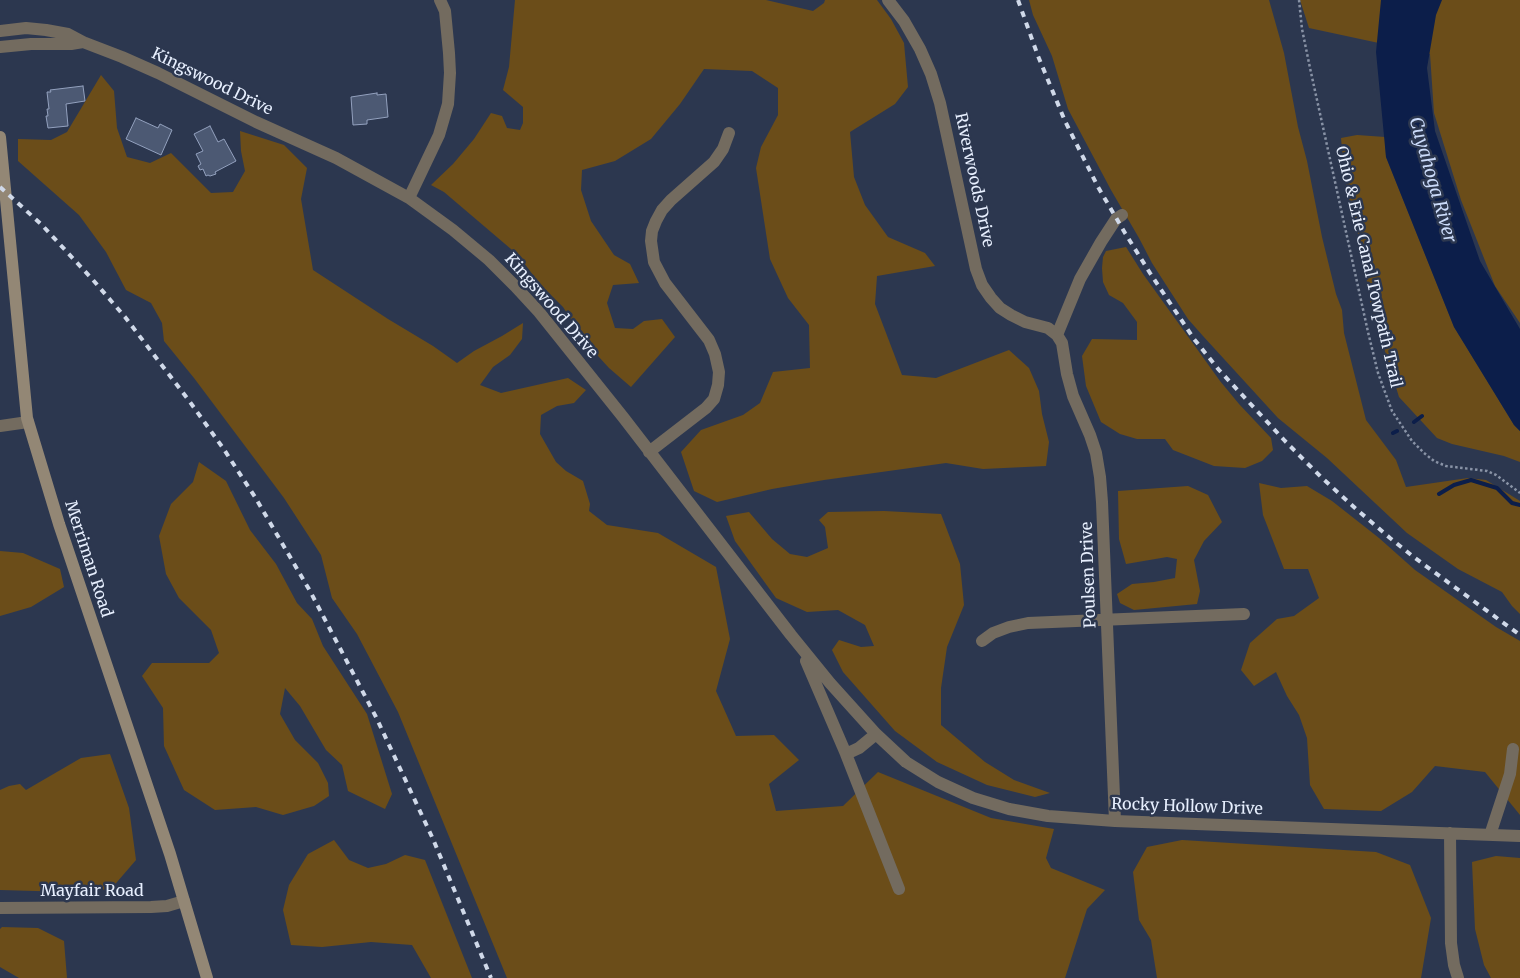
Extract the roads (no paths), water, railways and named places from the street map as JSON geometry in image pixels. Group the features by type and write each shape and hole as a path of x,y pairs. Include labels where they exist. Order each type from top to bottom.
{"main road":[{"name":"Merriman Road","path":"0,137 28,422 62,532 170,854 207,978"}],"street":[{"path":"409,198 440,136 448,104 449,53 444,11 440,0"},
{"name":"Riverwoods Drive","path":"888,0 904,21 920,49 934,84 940,103 976,269 982,285 990,298 1011,316 1048,328 1057,335"},
{"name":"Kingswood Drive","path":"0,31 26,28 68,34 122,57 256,122 336,158 409,198 453,230 489,260 545,320 799,645 876,734"},
{"name":"Kingswood Drive","path":"0,47 83,42"},
{"path":"650,452 706,408 714,399 719,372 715,354 709,340 664,283 654,262 651,241 652,231 659,215 671,200 714,162 729,134"},
{"path":"1057,335 1076,286 1101,242 1116,219 1122,215"},
{"name":"Poulsen Drive","path":"1057,335 1062,343 1073,396 1096,453 1100,477 1108,619 1115,820"},
{"path":"0,426 28,422"},
{"path":"982,641 993,633 1028,623 1244,614"},
{"name":"Kingswood Drive","path":"799,645 846,754 899,889"},
{"path":"846,754 859,748 876,734"},
{"name":"Rocky Hollow Drive","path":"876,734 906,762 938,782 973,798 1010,809 1043,815 1115,820 1520,836"},
{"path":"1490,835 1510,774 1513,749"},
{"path":"1450,833 1451,943 1458,978"},
{"name":"Mayfair Road","path":"0,908 151,907 167,906 184,901"}],"water":[{"name":"Cuyahoga River","path":"1381,0 1442,0 1436,15 1427,68 1435,131 1480,261 1520,329 1520,431 1514,425 1454,327 1386,157 1376,52"}],"waterway":[{"path":"1414,422 1422,416"},
{"path":"1393,433 1397,431"},
{"path":"1439,494 1454,485 1471,480 1497,488 1512,503 1520,505"}],"railway":[{"path":"1018,0 1038,56 1065,121 1098,187 1150,273 1194,339 1219,370 1285,441 1355,508 1415,558 1520,635"},
{"path":"0,187 41,224 125,317 190,402 255,497 310,591 376,717 433,839 491,978"}]}
